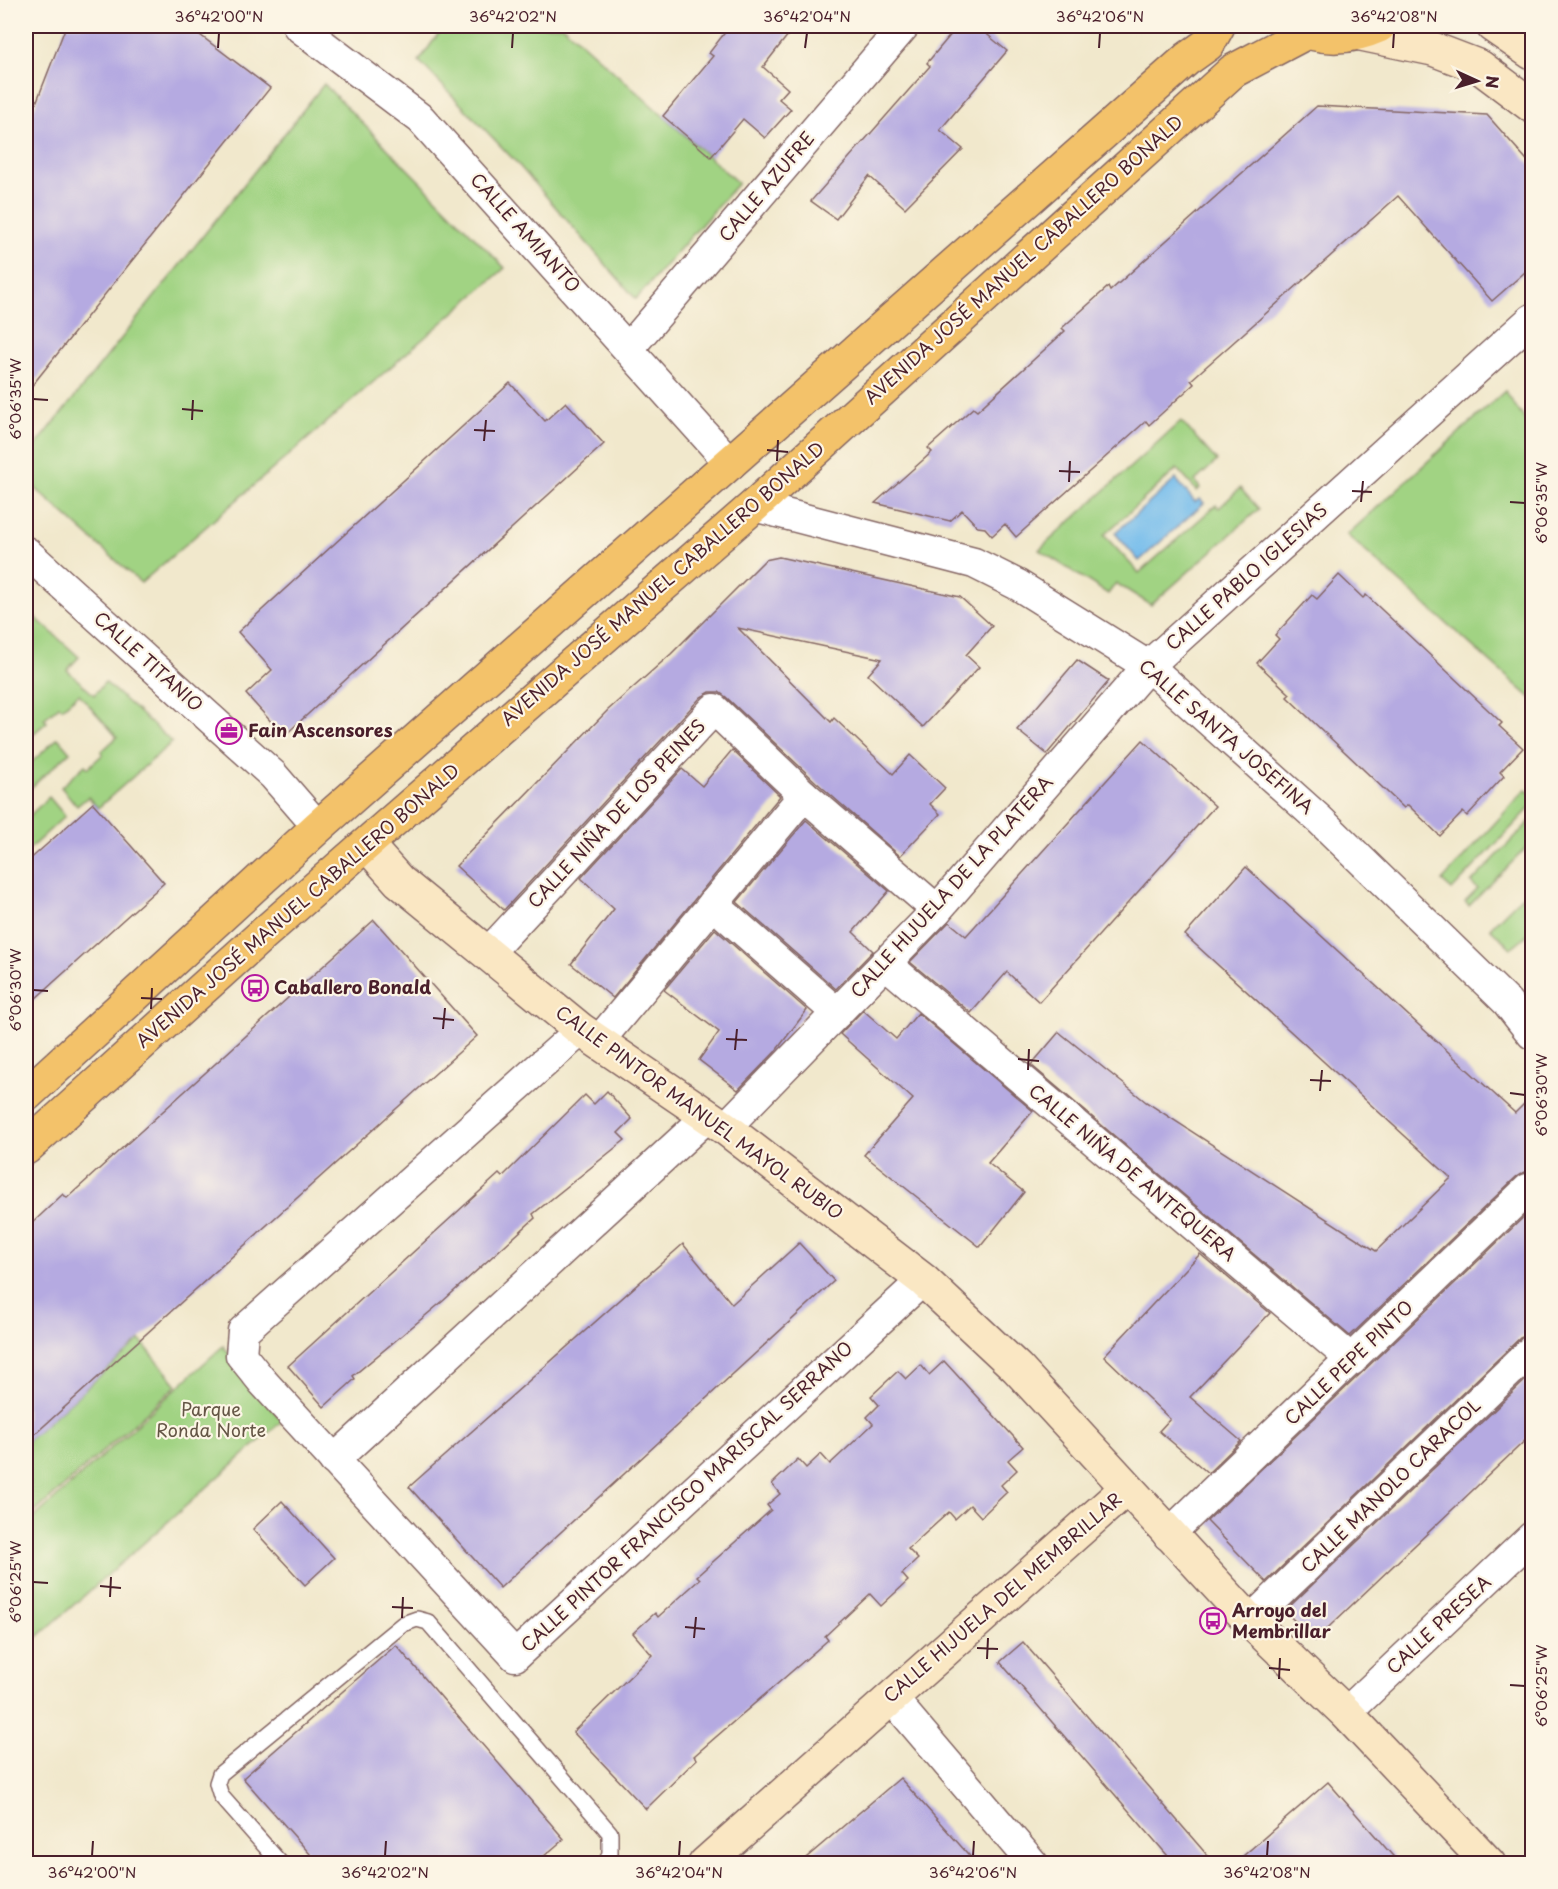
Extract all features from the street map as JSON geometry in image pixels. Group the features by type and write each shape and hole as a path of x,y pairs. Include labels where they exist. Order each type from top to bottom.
{"main road":[{"path":"26,1095 318,827 1188,59 1208,44 1218,26"},
{"path":"1301,29 1334,37 1370,30"},
{"name":"AVENIDA JOSÉ MANUEL CABALLERO BONALD","path":"26,1148 754,506 1233,71 1301,29"}],"street":[{"name":"CALLE AMIANTO","path":"298,26 421,119 731,464"},
{"name":"CALLE AZUFRE","path":"629,348 904,26"},
{"path":"1493,26 1533,53"},
{"path":"1370,30 1432,49 1480,68 1533,106"},
{"name":"CALLE PABLO IGLESIAS","path":"1148,666 1533,319"},
{"name":"CALLE SANTA JOSEFINA","path":"754,506 974,563 1018,585 1148,666 1320,820 1507,1002 1533,1034"},
{"name":"CALLE TITANIO","path":"26,552 273,775 318,827"},
{"name":"CALLE HIJUELA DE LA PLATERA","path":"717,1122 837,1013 937,910 1148,666"},
{"name":"CALLE NIÑA DE LOS PEINES","path":"488,953 714,709 804,795 937,910"},
{"name":"CALLE PINTOR FRANCISCO MARISCAL SERRANO","path":"804,795 713,904 590,1036 243,1331 241,1354 262,1382 515,1656 923,1280"},
{"name":"CALLE PINTOR MANUEL MAYOL RUBIO","path":"367,845 399,880 590,1036 717,1122 923,1280 1017,1368 1127,1488"},
{"path":"713,904 837,1013"},
{"name":"CALLE NIÑA DE ANTEQUERA","path":"885,963 1352,1360"},
{"path":"334,1460 717,1122"},
{"name":"CALLE PEPE PINTO","path":"1168,1535 1530,1191"},
{"name":"CALLE MANOLO CARACOL","path":"1250,1621 1533,1350"},
{"name":"CALLE HIJUELA DEL MEMBRILLAR","path":"705,1863 1127,1488 1168,1535 1250,1621 1346,1713 1489,1863"},
{"name":"CALLE PRESEA","path":"1346,1713 1533,1537"},
{"path":"891,1697 1033,1863"}],"lane":[{"path":"281,1863 220,1796 217,1783 220,1774 403,1624 417,1619 428,1622 610,1833 610,1855 605,1863"}],"green space":[{"path":"444,26 563,26 738,183 636,299 516,162 419,61"},
{"path":"324,84 505,268 141,583 26,480 26,458"},
{"path":"1505,391 1532,430 1532,626 1529,629 1532,634 1532,699 1347,535"},
{"path":"1181,421 1217,461 1195,481 1200,488 1197,491 1177,469 1104,535 1139,573 1216,505 1219,508 1240,488 1259,509 1151,605 1116,583 1108,594 1039,550"},
{"path":"26,609 79,657 67,670 94,695 105,682 172,742 98,808 88,797 77,806 61,787 85,765 88,768 117,737 79,694 62,708 59,706 44,719 47,722 26,740"},
{"path":"58,738 70,752 26,792 26,767"},
{"path":"1526,789 1532,794 1532,806 1452,890 1442,881"},
{"path":"49,797 65,816 26,852 26,819"},
{"path":"1532,819 1532,842 1469,906 1465,902 1478,889 1471,883"},
{"path":"1532,886 1532,931 1511,948 1490,928"},
{"path":"140,1340 177,1385 26,1520 26,1442"},
{"name":"Parque Ronda Norte","path":"223,1346 282,1421 26,1647 26,1525"}],"water":[{"path":"1176,479 1195,502 1200,499 1204,503 1139,561 1115,533"}],"building":[{"path":"66,26 188,26 270,88 26,393 26,129"},
{"path":"730,26 795,26 763,67 788,89 779,99 791,109 765,138 743,119 711,157 663,116 713,56 709,53"},
{"path":"958,26 977,26 1007,51 940,130 963,149 905,208 869,176 836,219 811,201 930,66 927,63"},
{"path":"1317,106 1487,115 1533,167 1533,265 1492,301 1398,196 1191,380 1194,384 1149,425 1146,421 1016,537 1005,524 992,536 985,528 978,527 962,510 950,521 875,503 932,452 928,448 973,408 977,411 1065,331 1062,328 1108,287 1110,291"},
{"path":"510,383 545,421 566,402 604,444 284,736 246,694 272,670 238,632"},
{"path":"779,557 960,597 992,626 966,655 979,667 923,727 868,675 882,659 738,628 831,722 834,718 893,774 910,755 945,788 930,804 940,814 900,856 816,782 726,697 719,692 710,692 701,697 504,910 456,866 608,710 671,654 765,560"},
{"path":"1339,575 1363,598 1366,595 1502,723 1499,726 1523,748 1500,772 1504,776 1467,816 1463,812 1440,836 1408,805 1404,808 1287,697 1290,694 1257,663 1279,639 1275,635 1312,595 1317,599"},
{"path":"1077,660 1109,681 1047,754 1017,730"},
{"path":"1143,740 1215,806 1039,1002 1007,972 971,1013 910,962 949,922 966,936"},
{"path":"732,750 780,796 613,998 571,964 614,909 581,878 682,769 702,786"},
{"path":"93,803 164,883 26,1007 26,863"},
{"path":"806,820 889,891 853,932 873,951 836,989 737,902"},
{"path":"1246,867 1515,1113 1533,1095 1533,1173 1524,1172 1516,1177 1350,1336 1031,1065 1059,1032 1146,1102 1376,1251 1451,1178 1185,935"},
{"path":"374,920 477,1036 26,1442 26,1229 63,1194 67,1198"},
{"path":"715,929 807,1010 775,1052 738,1090 699,1060 719,1032 664,990"},
{"path":"863,1010 896,1039 918,1013 1033,1111 988,1163 1024,1192 980,1247 864,1155 913,1099 840,1034"},
{"path":"607,1091 632,1119 618,1133 625,1140 533,1214 535,1218 443,1301 353,1376 355,1379 324,1407 288,1366 499,1174 502,1177 585,1095 594,1104"},
{"path":"1530,1211 1533,1211 1533,1333 1520,1338 1266,1582 1207,1521"},
{"path":"799,1243 834,1281 500,1588 409,1487 683,1244 732,1304"},
{"path":"1200,1254 1270,1313 1190,1397 1241,1441 1208,1473 1159,1431 1170,1419 1104,1356"},
{"path":"944,1361 1023,1447 1008,1460 1017,1470 1001,1485 1007,1492 981,1517 970,1505 955,1519 949,1512 908,1549 918,1559 902,1574 908,1581 881,1606 870,1594 825,1636 828,1640 694,1756 697,1759 646,1809 573,1732 652,1655 633,1633 655,1613 658,1617 700,1579 697,1576 771,1510 767,1505 780,1494 772,1484 798,1459 806,1468 821,1454 830,1464 873,1424 867,1417 879,1405 871,1396 898,1371 906,1379 921,1365 929,1375"},
{"path":"1533,1373 1533,1433 1314,1641 1285,1611"},
{"path":"282,1501 334,1558 305,1585 253,1529"},
{"path":"1023,1642 1214,1863 1174,1863 1000,1662"},
{"path":"396,1645 564,1839 536,1863 318,1863 243,1778"},
{"path":"900,1778 976,1863 800,1863"},
{"path":"1328,1782 1399,1863 1235,1863"}],"place":[{"name":"Fain Ascensores","path":"229,731"},
{"name":"Caballero Bonald","path":"255,988"},
{"name":"Arroyo del Membrillar","path":"1213,1621"}]}
